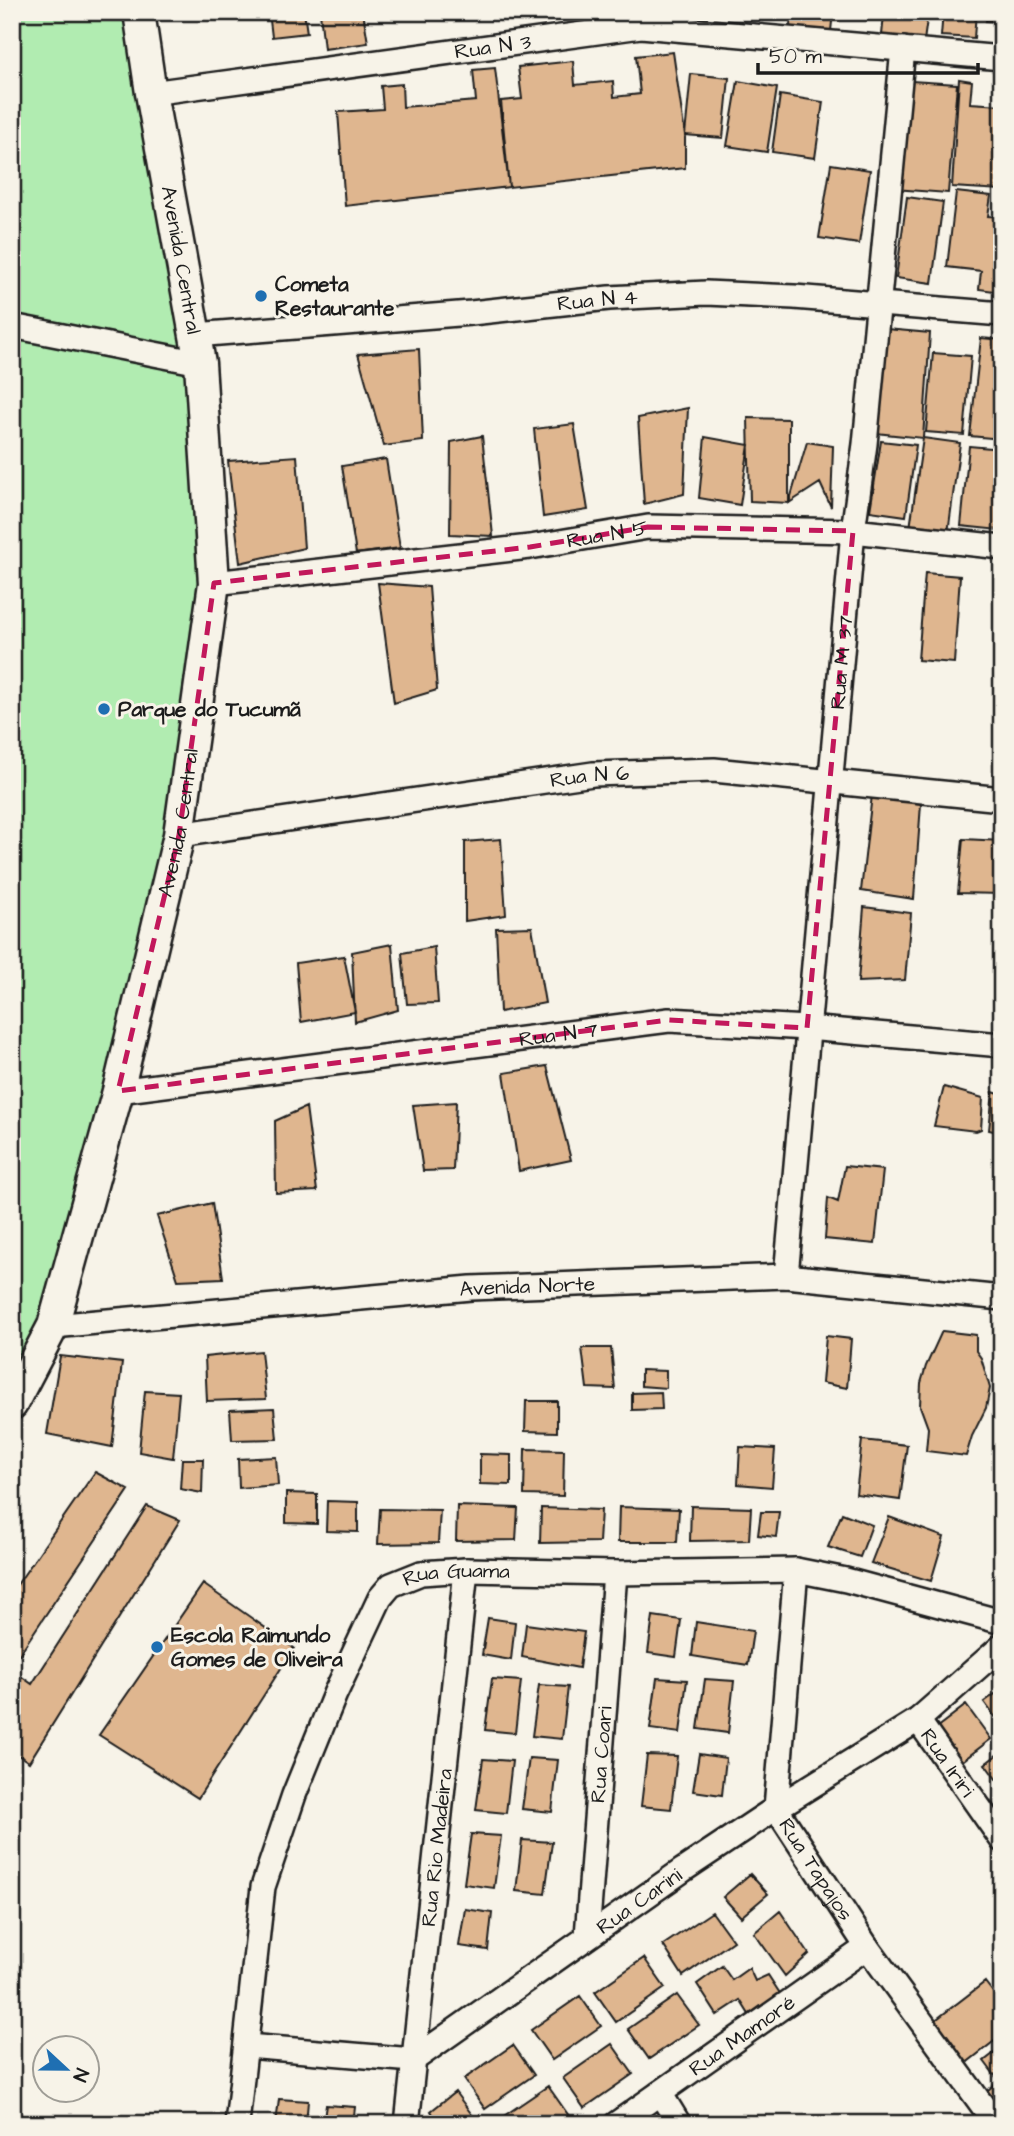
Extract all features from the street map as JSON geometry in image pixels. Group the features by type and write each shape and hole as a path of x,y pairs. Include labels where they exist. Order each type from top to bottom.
{"street":[{"name":"Avenida Central","path":"12,1404 53,1326 118,1091 179,835 214,583 198,349 151,93 139,12"},
{"name":"Rua N 3","path":"151,93 640,19 1002,58"},
{"name":"Rua M 37","path":"786,1276 853,531 903,48"},
{"name":"Rua N 4","path":"12,326 198,349 471,313 609,298 706,293 794,297 1002,314"},
{"name":"Rua N 5","path":"214,583 530,547 648,527 853,531 1002,547"},
{"name":"Rua N 6","path":"179,835 593,774 714,770 1002,799"},
{"name":"Rua N 7","path":"118,1091 668,1020 807,1028 1002,1045"},
{"name":"Avenida Norte","path":"53,1326 471,1288 786,1276 1002,1298"},
{"name":"Rua Guama","path":"237,2124 263,1887 294,1795 335,1693 380,1598 391,1585 421,1573 466,1570 615,1573 796,1570 846,1580 1002,1622"},
{"name":"Rua Rio Madeira","path":"407,2124 466,1570"},
{"name":"Rua Tapajos","path":"796,1570 776,1808 867,1947 996,2124"},
{"name":"Rua Coari","path":"587,1936 615,1573"},
{"name":"Rua Carini","path":"413,2060 587,1936 776,1808 918,1720 1002,1646"},
{"name":"Rua Iriri","path":"918,1720 1002,1840"},
{"name":"Rua Mamoré","path":"616,2124 867,1947"},
{"path":"247,2046 413,2060"},
{"path":"660,2093 679,2124"}],"highlighted area":[{"path":"648,527 853,531 807,1028 669,1020 118,1091 179,835 214,583 530,547"}],"green space":[{"name":"Parque do Tucumã","path":"12,12 138,12 214,583 118,1091 12,1402"}],"building":[{"path":"269,12 304,12 307,33 272,37"},
{"path":"320,12 363,12 368,43 324,49"},
{"path":"791,12 833,12 831,31 790,27"},
{"path":"837,12 877,12 877,18"},
{"path":"889,12 928,12 924,41 882,35 884,15"},
{"path":"943,12 976,12 974,38 941,36"},
{"path":"987,12 1002,12 1002,22 986,21"},
{"path":"673,52 685,135 685,168 509,187 501,101 522,99 518,67 573,61 575,85 613,81 614,97 640,94 636,56"},
{"path":"495,68 509,187 345,206 338,112 383,109 381,86 402,84 403,107 476,101 473,70"},
{"path":"691,74 729,78 723,138 685,135"},
{"path":"959,79 972,81 970,103 1002,105 1002,190 952,187"},
{"path":"738,81 777,88 767,152 727,146"},
{"path":"911,81 957,84 948,193 894,189 898,150 905,150"},
{"path":"780,95 823,102 815,158 772,152"},
{"path":"831,164 870,170 859,244 819,238"},
{"path":"956,192 991,196 988,216 1002,217 1002,292 979,289 981,271 947,267"},
{"path":"907,197 943,202 932,283 896,278"},
{"path":"886,329 930,333 923,438 876,433"},
{"path":"981,338 1002,340 1002,439 970,436"},
{"path":"419,349 423,441 384,446 358,354"},
{"path":"933,353 971,356 964,435 926,432"},
{"path":"688,408 684,494 644,504 638,418"},
{"path":"748,418 789,419 789,503 750,501"},
{"path":"574,424 588,510 543,517 534,429"},
{"path":"482,436 493,536 450,534 451,442"},
{"path":"705,437 749,445 740,505 699,498"},
{"path":"923,438 960,443 948,533 910,528"},
{"path":"881,441 916,445 906,516 870,511"},
{"path":"807,442 833,446 831,507 820,483 789,503"},
{"path":"969,446 1002,449 999,530 961,526"},
{"path":"297,456 304,548 240,563 228,461"},
{"path":"386,459 400,548 356,554 342,466"},
{"path":"925,573 960,576 954,663 918,660"},
{"path":"378,583 429,587 437,690 394,703"},
{"path":"872,795 921,804 914,899 861,891"},
{"path":"501,839 506,915 465,921 465,842"},
{"path":"963,839 1002,841 1002,894 958,893"},
{"path":"864,907 911,913 905,980 858,982"},
{"path":"532,927 545,1003 500,1012 496,928"},
{"path":"392,944 398,1010 355,1022 352,952"},
{"path":"434,947 438,1003 407,1004 402,953"},
{"path":"344,956 355,1012 301,1022 296,963"},
{"path":"547,1066 571,1160 519,1171 504,1073"},
{"path":"944,1087 983,1098 981,1129 976,1131 934,1126"},
{"path":"993,1092 1002,1095 1002,1133 989,1130"},
{"path":"456,1102 453,1170 423,1171 413,1105"},
{"path":"306,1107 317,1191 276,1193 275,1121"},
{"path":"845,1166 883,1170 875,1244 825,1239 828,1198 838,1202"},
{"path":"212,1203 223,1278 178,1280 157,1216"},
{"path":"942,1331 976,1335 976,1351 981,1358 990,1388 986,1408 972,1436 966,1456 926,1451 928,1428 920,1406 921,1383"},
{"path":"826,1336 851,1339 847,1388 822,1383"},
{"path":"582,1348 611,1348 615,1389 587,1388"},
{"path":"261,1351 266,1399 207,1401 205,1357"},
{"path":"60,1356 122,1363 112,1447 47,1434"},
{"path":"641,1370 666,1371 666,1388 641,1386"},
{"path":"145,1391 179,1393 173,1458 139,1452"},
{"path":"661,1392 662,1409 632,1410 632,1393"},
{"path":"526,1401 557,1401 557,1432 525,1431"},
{"path":"274,1408 277,1439 232,1440 230,1410"},
{"path":"862,1440 907,1445 900,1500 856,1494"},
{"path":"740,1447 775,1449 772,1487 738,1484"},
{"path":"525,1449 564,1450 563,1496 524,1495"},
{"path":"480,1454 511,1455 511,1485 480,1484"},
{"path":"276,1457 278,1485 239,1488 238,1459"},
{"path":"182,1459 203,1459 202,1493 180,1489"},
{"path":"95,1472 129,1490 12,1665 12,1592"},
{"path":"286,1493 317,1494 317,1524 286,1523"},
{"path":"327,1501 358,1502 358,1532 326,1531"},
{"path":"147,1506 180,1520 29,1762 12,1751 12,1670 32,1684"},
{"path":"457,1506 518,1508 516,1540 456,1541"},
{"path":"691,1506 751,1508 749,1540 690,1541"},
{"path":"619,1507 679,1509 677,1542 618,1542"},
{"path":"541,1508 601,1510 599,1542 540,1543"},
{"path":"380,1509 440,1510 438,1543 378,1544"},
{"path":"761,1512 779,1512 776,1537 758,1535"},
{"path":"842,1513 872,1525 860,1557 828,1547"},
{"path":"889,1517 944,1537 931,1581 871,1563"},
{"path":"203,1584 294,1648 198,1798 99,1735"},
{"path":"653,1616 681,1620 676,1657 648,1653"},
{"path":"488,1618 515,1622 511,1660 482,1655"},
{"path":"696,1622 753,1631 748,1665 692,1656"},
{"path":"526,1624 584,1632 579,1668 522,1657"},
{"path":"657,1678 687,1680 680,1733 650,1729"},
{"path":"492,1679 521,1681 515,1733 485,1730"},
{"path":"705,1679 734,1681 728,1733 698,1729"},
{"path":"539,1685 568,1687 562,1739 532,1736"},
{"path":"1002,1689 1002,1726 984,1702"},
{"path":"966,1705 991,1739 961,1762 936,1728"},
{"path":"1002,1751 1002,1787 985,1764"},
{"path":"699,1754 726,1758 722,1795 693,1791"},
{"path":"647,1755 677,1756 671,1809 641,1806"},
{"path":"529,1758 558,1760 552,1812 522,1809"},
{"path":"483,1759 512,1761 506,1813 476,1810"},
{"path":"471,1834 501,1836 494,1888 464,1884"},
{"path":"522,1840 552,1842 545,1894 516,1891"},
{"path":"750,1874 768,1894 741,1917 723,1897"},
{"path":"465,1909 492,1913 488,1950 459,1946"},
{"path":"780,1911 809,1954 785,1976 754,1933"},
{"path":"712,1912 733,1941 683,1976 663,1945"},
{"path":"644,1958 665,1988 616,2022 595,1992"},
{"path":"722,1966 732,1980 749,1968 755,1981 768,1975 781,1995 750,2016 740,2000 717,2015 697,1984"},
{"path":"985,1982 1002,2004 1002,2035 965,2064 933,2022"},
{"path":"677,1995 699,2025 649,2059 628,2029"},
{"path":"580,1996 601,2026 552,2060 531,2030"},
{"path":"612,2044 633,2074 584,2108 563,2078"},
{"path":"513,2045 534,2075 485,2109 464,2079"},
{"path":"1002,2047 1002,2118 983,2094 999,2081 984,2061"},
{"path":"548,2086 569,2116 557,2124 501,2124 498,2120"},
{"path":"455,2092 476,2120 471,2124 439,2124 431,2111"},
{"path":"279,2099 308,2101 306,2124 276,2124"},
{"path":"326,2105 355,2107 353,2124 323,2124"}],"place":[{"name":"Cometa Restaurante","path":"261,296"},
{"name":"Parque do Tucumã","path":"104,709"},
{"name":"Escola Raimundo Gomes de Oliveira","path":"157,1647"}]}
